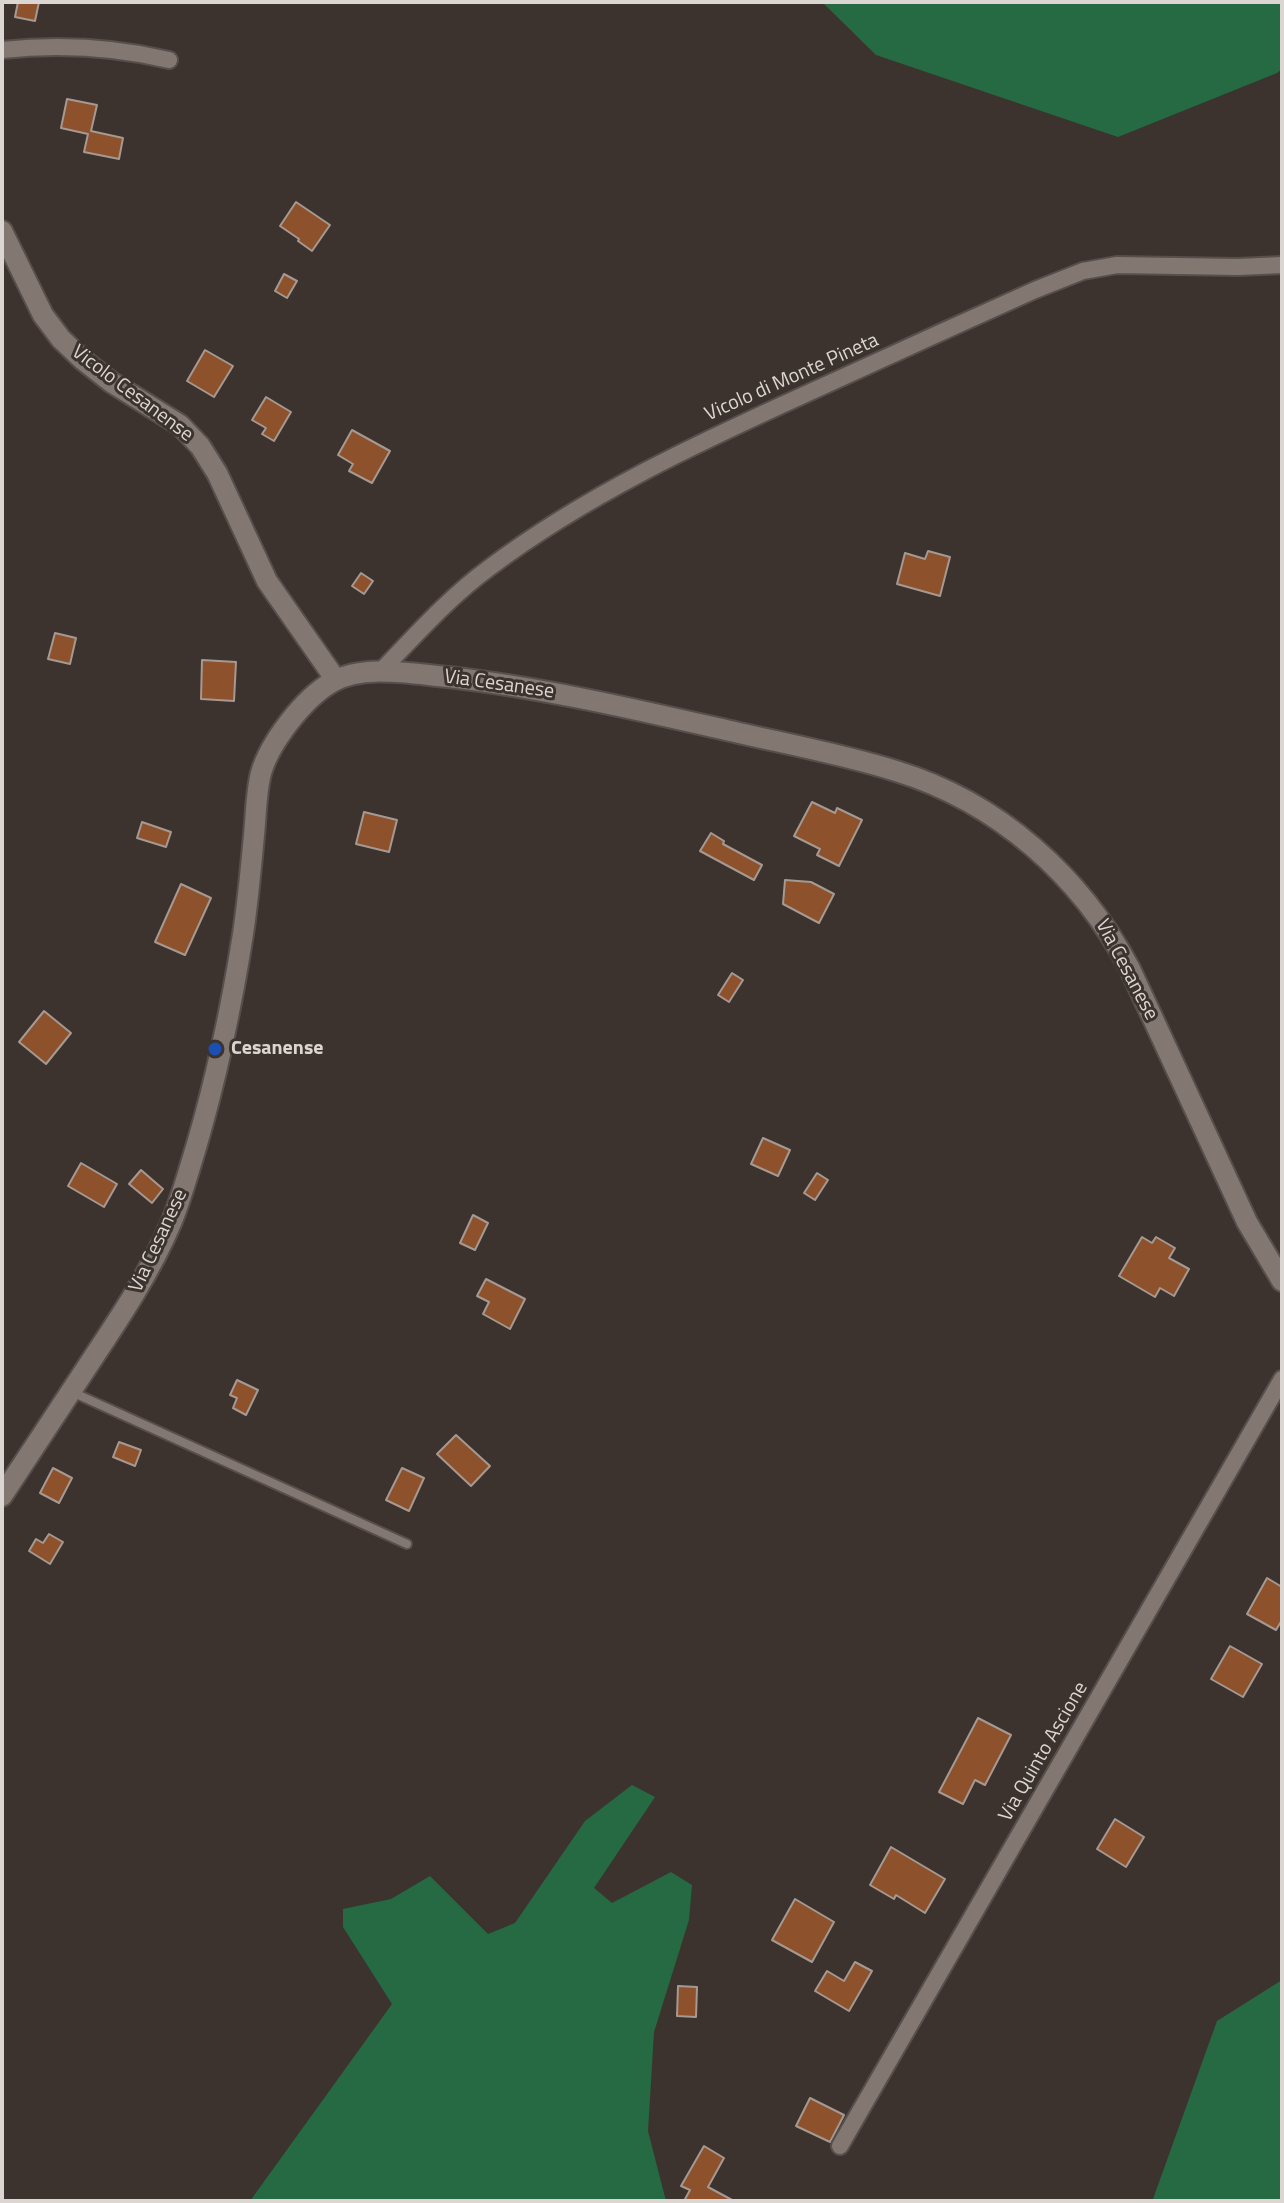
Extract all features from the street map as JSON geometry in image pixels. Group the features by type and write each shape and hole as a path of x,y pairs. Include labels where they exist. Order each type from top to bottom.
{"street":[{"path":"2,50 90,47 169,60"},
{"name":"Vicolo Cesanense","path":"2,231 43,315 61,339 100,374 173,420 200,446 217,473 267,581 336,680"},
{"name":"Vicolo di Monte Pineta","path":"379,673 486,569 591,502 713,436 1021,296 1074,274 1117,265 1282,265"},
{"name":"Via Cesanese","path":"2,1496 137,1291 172,1221 208,1104 234,988 250,886 261,772 287,726 316,695 336,680 356,675 379,673 467,679 574,696 834,754 928,782 996,819 1037,848 1059,869 1090,905 1114,940 1247,1222 1282,1281"},
{"name":"Via Quinto Ascione","path":"840,2146 1282,1379"}],"lane":[{"path":"71,1392 407,1544"}],"green space":[{"path":"822,2 1282,2 1282,69 1118,137 876,55"},
{"path":"632,1785 655,1797 594,1888 612,1903 671,1872 692,1885 689,1920 654,2032 648,2131 666,2201 250,2201 392,2004 343,1927 343,1909 391,1899 430,1876 488,1934 515,1923 585,1821"},
{"path":"1282,1980 1282,2201 1151,2201 1217,2021"}],"building":[{"path":"18,2 39,2 35,21 15,17"},
{"path":"67,99 97,105 91,131 123,138 119,159 84,152 88,134 61,128"},
{"path":"296,202 330,225 312,251 280,226"},
{"path":"284,274 297,281 287,298 275,291"},
{"path":"205,350 233,366 214,397 187,381"},
{"path":"266,397 291,412 274,441 262,434 266,428 252,420"},
{"path":"352,430 390,451 372,483 349,471 353,464 338,455"},
{"path":"928,551 950,557 940,596 897,584 905,553 925,559"},
{"path":"361,573 373,581 364,594 352,586"},
{"path":"55,633 76,638 70,664 48,659"},
{"path":"202,660 236,662 234,701 201,699"},
{"path":"812,802 835,813 837,808 862,820 839,866 817,855 820,849 794,836"},
{"path":"364,812 397,820 389,852 356,844"},
{"path":"142,822 171,832 166,847 137,838"},
{"path":"711,833 724,841 723,844 762,865 754,880 700,851"},
{"path":"785,880 811,882 834,894 819,923 783,904"},
{"path":"181,884 211,898 185,955 155,942"},
{"path":"732,973 743,980 729,1002 718,995"},
{"path":"44,1011 71,1033 46,1064 19,1042"},
{"path":"763,1138 790,1150 778,1176 751,1164"},
{"path":"81,1163 117,1184 104,1207 68,1186"},
{"path":"141,1170 163,1189 152,1203 129,1184"},
{"path":"817,1173 828,1180 815,1200 804,1193"},
{"path":"473,1215 488,1223 475,1250 460,1243"},
{"path":"1142,1237 1152,1243 1156,1237 1175,1248 1169,1258 1189,1269 1174,1296 1160,1288 1155,1297 1119,1276"},
{"path":"486,1279 525,1299 510,1329 483,1314 489,1302 477,1296"},
{"path":"237,1380 258,1390 246,1415 233,1408 237,1398 230,1395"},
{"path":"456,1435 490,1466 471,1486 437,1454"},
{"path":"119,1442 141,1450 135,1466 113,1457"},
{"path":"53,1468 72,1478 59,1503 40,1493"},
{"path":"402,1468 424,1478 409,1511 386,1500"},
{"path":"49,1534 63,1542 50,1564 29,1551 36,1539 43,1543"},
{"path":"1267,1578 1282,1587 1282,1620 1276,1630 1247,1614"},
{"path":"1230,1646 1262,1664 1243,1697 1211,1679"},
{"path":"978,1718 1011,1735 985,1785 975,1780 963,1804 939,1792"},
{"path":"1115,1819 1144,1837 1126,1867 1097,1849"},
{"path":"891,1847 945,1879 925,1913 896,1895 894,1899 870,1885"},
{"path":"795,1899 834,1922 812,1962 772,1940"},
{"path":"855,1962 872,1971 849,2011 815,1991 827,1971 844,1981"},
{"path":"678,1986 697,1987 696,2017 677,2016"},
{"path":"810,2098 844,2115 830,2142 796,2126"},
{"path":"704,2146 724,2158 708,2187 734,2201 684,2201 690,2190 681,2186"}],"place":[{"name":"Cesanense","path":"215,1049"}]}
